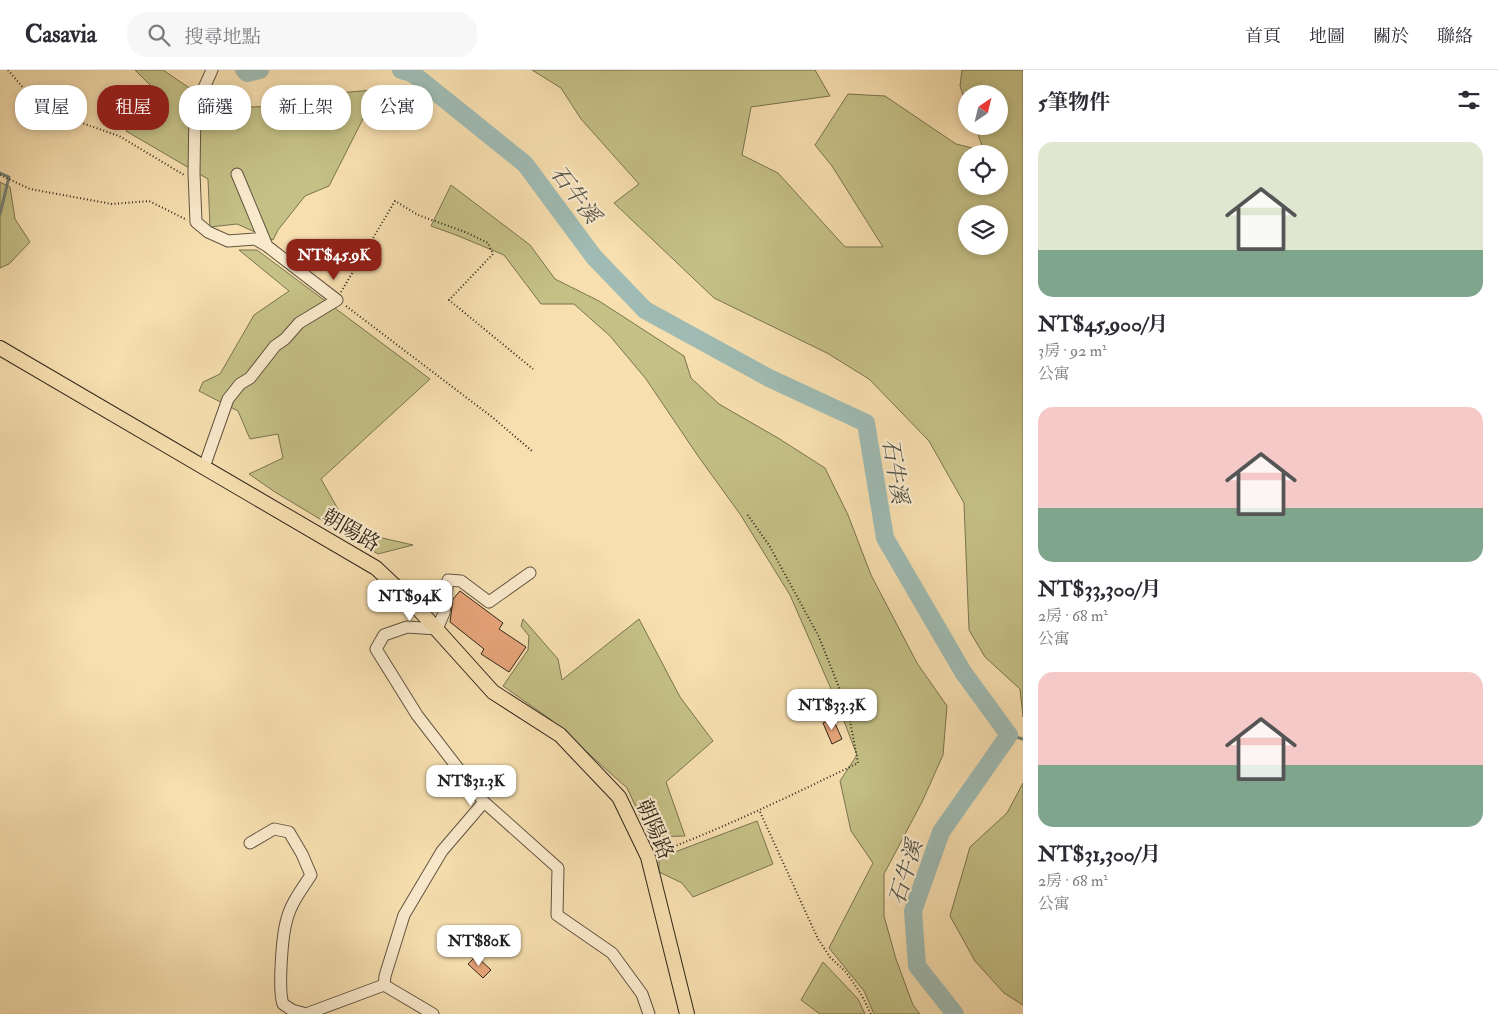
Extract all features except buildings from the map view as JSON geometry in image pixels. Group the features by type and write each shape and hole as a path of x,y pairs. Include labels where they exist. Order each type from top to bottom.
{"main road":[{"name":"朝陽路","path":"0,348 376,568 412,602 493,692 560,735 620,797 648,857 687,1014"}],"street":[{"path":"204,467 228,399 240,384 250,378 275,346 285,339 299,323 337,300 267,246 254,239 228,241 208,232 196,222 194,181 195,108 212,70"},
{"path":"236,174 267,246"},
{"path":"530,574 489,602 461,581 448,580 444,612 436,629 407,627 384,635 376,649 417,715 484,802 558,868 557,914 612,953 642,994 649,1014"},
{"path":"384,985 385,976 404,915 442,851 484,802"},
{"path":"250,843 274,830 289,832 302,854 311,875 293,904 286,920 280,975 280,997 283,1004 292,1010 306,1014 384,985"},
{"path":"384,985 433,1014"}],"path":[{"path":"8,70 31,97 62,116 119,136 194,181"},
{"path":"0,175 30,189 112,204 149,201 182,218 196,222"},
{"path":"532,451 492,417 337,300 395,201 418,215 465,232 488,243 493,254 449,300 533,369"},
{"path":"648,857 760,811 858,763 848,710 819,637 769,545 747,514"},
{"path":"760,811 818,939 830,957 846,972 861,994 871,1014"}],"shaded area":[{"path":"135,70 163,70 185,85 179,85 179,130 251,130 251,107 261,107 261,130 351,130 351,92 361,91 361,123 329,186 305,196 278,230 273,240 237,224 210,227 208,179 126,131 169,130 169,85 150,85"},
{"path":"532,70 815,70 830,96 751,107 742,155 778,173 845,247 883,247 832,166 815,145 848,94 885,96 960,145 958,145 958,195 1008,195 1008,145 982,145 978,135 1008,135 1008,85 960,85 962,70 1023,70 1023,717 1020,689 985,657 969,630 964,503 929,441 869,379 827,353 714,298 614,203 639,184 581,119 561,88"},
{"path":"0,182 10,187 15,219 30,242 9,264 0,268"},
{"path":"451,185 530,245 555,279 599,301 684,356 691,378 719,404 825,468 848,515 871,575 917,663 947,706 943,755 922,802 884,874 884,916 896,959 913,1005 920,1014 874,1014 864,991 829,948 873,863 851,831 840,781 857,755 835,698 790,595 740,514 646,379 610,336 574,304 541,304 504,255 431,226"},
{"path":"239,250 257,250 430,379 321,479 342,516 369,535 413,545 378,554 275,492 249,474 283,458 278,434 250,439 238,411 199,391 203,382 220,374 254,315 289,291"},
{"path":"523,619 558,659 562,680 639,619 680,697 713,741 666,782 685,836 650,837 627,788 550,719 503,686 528,650 529,636 521,626"},
{"path":"1023,783 1023,1005 1004,993 975,961 950,916 970,847 1007,813"},
{"path":"757,821 773,864 693,897 682,883 659,872 659,858"},
{"path":"823,962 858,999 865,1014 820,1014 801,1000"}],"waterway":[{"name":"石牛溪","path":"244,70 247,73 260,70"},
{"name":"石牛溪","path":"401,70 412,73 525,164 594,257 645,310 769,378 866,423 885,538 963,672 1009,735 941,832 913,911 917,966 955,1014"},
{"path":"0,173 9,177 0,214"},
{"path":"1009,735 1023,739"}]}
